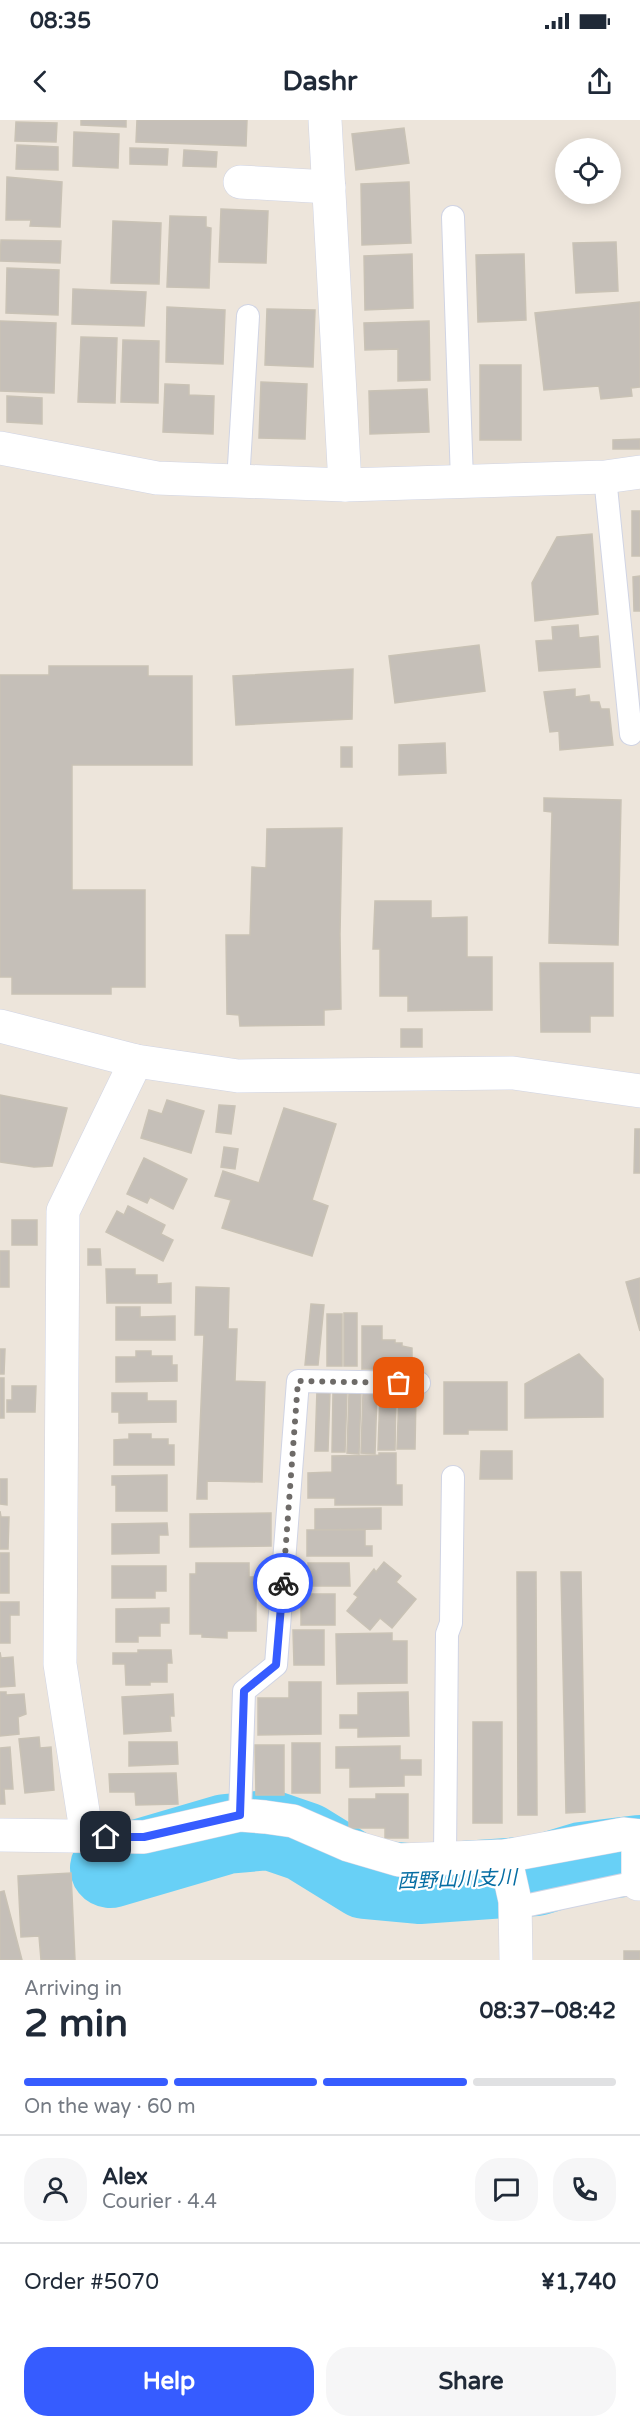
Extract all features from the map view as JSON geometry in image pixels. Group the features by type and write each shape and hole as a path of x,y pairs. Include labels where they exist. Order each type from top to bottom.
{"street":[{"path":"325,120 345,486"},
{"path":"240,182 328,187"},
{"path":"0,448 157,478 238,482 345,486 605,477 640,472"},
{"path":"0,1026 136,1060 238,1076 513,1073 640,1091"},
{"path":"87,1837 60,1664 63,1211 136,1060"},
{"path":"0,1835 144,1837 240,1815 293,1821 348,1845 399,1860 505,1856 624,1834 638,1837 639,1885"},
{"path":"505,1856 515,1908 516,1960"}],"lane":[{"path":"453,218 462,481"},
{"path":"238,482 248,316"},
{"path":"605,477 631,734"},
{"path":"240,1815 244,1691 276,1665 298,1381 419,1383"},
{"path":"446,1857 447,1634 451,1623 453,1477"},
{"path":"515,1908 596,1890 639,1885"}],"building":[{"path":"81,120 126,120 126,127 81,125"},
{"path":"137,120 247,120 246,146 136,142"},
{"path":"16,122 57,123 56,142 15,141"},
{"path":"404,128 409,163 356,170 352,134"},
{"path":"74,132 119,134 118,168 73,166"},
{"path":"17,145 58,147 58,170 16,169"},
{"path":"130,148 168,149 167,165 130,164"},
{"path":"184,150 217,152 216,167 183,166"},
{"path":"7,177 62,182 60,227 30,226 31,220 6,220"},
{"path":"409,182 411,243 362,245 361,184"},
{"path":"221,209 268,211 266,263 219,262"},
{"path":"170,216 206,217 206,227 211,228 209,288 167,287"},
{"path":"113,221 161,223 159,284 111,283"},
{"path":"1,240 61,241 60,263 0,261"},
{"path":"616,242 618,291 576,293 573,243"},
{"path":"412,254 413,308 365,310 364,256"},
{"path":"524,254 526,320 478,322 476,255"},
{"path":"7,268 59,270 58,315 6,313"},
{"path":"73,289 146,292 144,326 72,324"},
{"path":"640,302 640,387 631,388 632,396 601,399 599,386 544,390 535,313"},
{"path":"167,307 225,310 223,364 166,362"},
{"path":"267,309 315,310 313,367 265,365"},
{"path":"0,321 56,323 54,393 0,391"},
{"path":"429,321 430,380 398,381 398,349 365,350 364,323"},
{"path":"81,337 117,338 115,403 78,402"},
{"path":"123,340 159,341 158,403 121,402"},
{"path":"480,365 521,365 521,440 480,440"},
{"path":"261,382 307,384 305,439 259,438"},
{"path":"165,384 189,385 189,395 214,396 213,434 163,432"},
{"path":"427,389 429,432 370,434 369,391"},
{"path":"7,396 42,398 42,424 7,422"},
{"path":"640,439 640,449 613,449 613,440"},
{"path":"632,511 640,511 640,556 632,556"},
{"path":"592,534 598,614 535,621 532,583 557,537"},
{"path":"640,576 640,611 634,611 633,577"},
{"path":"578,625 579,638 598,636 600,667 539,671 536,641 553,640 552,627"},
{"path":"479,645 485,691 395,703 389,656"},
{"path":"49,666 148,666 148,676 192,676 192,765 72,765 72,890 145,890 145,987 111,987 111,994 12,994 12,977 0,977 0,675 49,675"},
{"path":"353,669 352,719 236,725 233,676"},
{"path":"575,689 575,697 589,695 590,702 599,702 601,709 609,709 613,745 560,750 559,731 550,732 544,692"},
{"path":"445,743 446,773 399,775 399,745"},
{"path":"341,747 352,747 352,767 341,767"},
{"path":"544,798 621,800 618,945 549,943 552,812 544,811"},
{"path":"342,828 341,1009 324,1010 324,1025 240,1026 239,1015 227,1014 226,935 250,935 252,867 266,868 267,829"},
{"path":"375,901 431,901 431,918 467,917 467,957 492,957 492,1010 408,1011 408,996 380,996 380,949 373,949"},
{"path":"540,963 613,963 613,1016 590,1016 590,1032 541,1032"},
{"path":"401,1029 422,1029 422,1047 401,1047"},
{"path":"0,1095 67,1108 52,1166 34,1167 0,1162"},
{"path":"167,1100 204,1111 191,1153 141,1138 149,1110 162,1114"},
{"path":"219,1105 235,1106 231,1134 216,1132"},
{"path":"284,1108 336,1124 312,1200 328,1206 312,1256 222,1228 231,1200 215,1196 223,1171 259,1183"},
{"path":"635,1129 640,1129 640,1173 634,1173"},
{"path":"224,1147 238,1149 235,1169 221,1167"},
{"path":"144,1158 187,1179 173,1209 150,1197 147,1203 127,1194"},
{"path":"128,1206 165,1225 161,1234 173,1240 163,1261 106,1232 117,1211 124,1215"},
{"path":"12,1220 37,1220 37,1245 12,1245"},
{"path":"88,1249 100,1249 101,1265 88,1265"},
{"path":"0,1251 9,1251 9,1287 0,1287"},
{"path":"106,1269 135,1269 135,1275 157,1275 157,1284 171,1283 171,1303 107,1303"},
{"path":"640,1278 640,1331 626,1282"},
{"path":"196,1287 229,1288 228,1329 237,1329 235,1381 265,1382 262,1482 207,1481 207,1499 197,1499 204,1335 195,1335"},
{"path":"311,1304 324,1305 318,1365 305,1365"},
{"path":"116,1307 140,1307 140,1317 175,1316 175,1340 116,1340"},
{"path":"344,1313 357,1313 357,1366 344,1366"},
{"path":"327,1314 342,1314 342,1366 327,1366"},
{"path":"362,1326 382,1326 382,1340 395,1340 395,1343 402,1343 402,1346 412,1348 412,1369 362,1369"},
{"path":"0,1349 5,1349 4,1374 0,1374"},
{"path":"136,1351 151,1351 151,1356 172,1356 172,1365 177,1365 177,1381 116,1382 116,1357 136,1357"},
{"path":"579,1354 603,1379 603,1417 525,1418 525,1384"},
{"path":"0,1378 4,1378 4,1418 0,1418"},
{"path":"444,1382 507,1382 507,1430 468,1430 468,1434 444,1434"},
{"path":"12,1386 36,1386 35,1412 7,1412 7,1400 12,1400"},
{"path":"317,1390 330,1391 328,1451 315,1451"},
{"path":"112,1393 147,1393 147,1401 176,1401 176,1422 119,1423 119,1412 112,1412"},
{"path":"333,1393 347,1393 345,1452 332,1452"},
{"path":"349,1393 361,1393 359,1454 347,1453"},
{"path":"363,1393 377,1393 375,1454 361,1453"},
{"path":"380,1393 396,1393 395,1450 378,1450"},
{"path":"399,1393 416,1394 415,1449 397,1449"},
{"path":"129,1434 151,1434 151,1439 168,1439 168,1445 174,1445 174,1465 114,1465 114,1440 129,1439"},
{"path":"481,1451 512,1451 512,1479 480,1479"},
{"path":"379,1453 396,1453 396,1485 402,1485 402,1505 335,1505 335,1498 308,1498 308,1473 332,1472 332,1456 379,1455"},
{"path":"167,1475 167,1511 116,1511 116,1485 112,1485 112,1476"},
{"path":"0,1479 7,1479 7,1505 0,1504"},
{"path":"381,1508 381,1529 315,1530 315,1509"},
{"path":"0,1511 1,1517 9,1517 8,1549 0,1549"},
{"path":"271,1513 271,1546 190,1547 190,1514"},
{"path":"167,1523 168,1535 159,1535 159,1553 112,1554 112,1524"},
{"path":"307,1530 365,1530 365,1546 372,1546 372,1556 307,1556"},
{"path":"0,1553 9,1553 9,1593 0,1593"},
{"path":"384,1562 401,1576 396,1582 416,1599 392,1628 380,1618 370,1630 347,1611 358,1597 354,1594 374,1569 376,1572"},
{"path":"196,1563 249,1563 249,1577 256,1577 256,1631 227,1631 227,1638 190,1634 190,1574 196,1574"},
{"path":"308,1563 349,1563 350,1586 309,1586"},
{"path":"112,1566 166,1566 166,1591 155,1591 155,1598 112,1598"},
{"path":"517,1572 536,1572 537,1815 518,1815"},
{"path":"561,1572 581,1572 585,1812 566,1813"},
{"path":"301,1594 335,1594 335,1625 301,1625"},
{"path":"0,1602 19,1602 19,1615 10,1615 10,1643 0,1643"},
{"path":"169,1608 169,1623 160,1623 160,1636 138,1636 138,1642 116,1642 116,1609"},
{"path":"293,1630 324,1630 324,1665 294,1665"},
{"path":"392,1633 392,1641 407,1641 407,1683 337,1684 336,1634"},
{"path":"138,1650 171,1650 172,1663 167,1663 167,1682 126,1685 125,1664 113,1664 113,1653 138,1653"},
{"path":"0,1652 1,1658 13,1657 15,1686 0,1687"},
{"path":"289,1682 321,1682 321,1734 258,1735 258,1698 289,1698"},
{"path":"0,1692 6,1692 6,1695 24,1694 26,1714 18,1717 19,1734 0,1736"},
{"path":"408,1692 409,1736 358,1737 358,1728 340,1728 340,1715 358,1715 358,1693"},
{"path":"173,1694 174,1716 170,1716 171,1731 124,1734 122,1697"},
{"path":"473,1722 502,1722 502,1823 473,1823"},
{"path":"39,1737 40,1748 51,1747 54,1790 25,1793 19,1739"},
{"path":"129,1742 177,1742 178,1764 129,1766"},
{"path":"292,1743 320,1743 320,1793 292,1793"},
{"path":"255,1745 284,1745 284,1795 256,1795"},
{"path":"400,1746 400,1760 421,1760 421,1775 404,1775 404,1786 350,1787 350,1768 336,1768 336,1747"},
{"path":"10,1747 13,1789 4,1789 5,1804 0,1804 0,1748"},
{"path":"176,1773 178,1804 136,1805 135,1792 110,1792 109,1774"},
{"path":"376,1794 408,1794 408,1838 385,1838 385,1828 349,1828 349,1799 376,1799"},
{"path":"71,1873 75,1960 41,1960 39,1936 21,1937 18,1876"},
{"path":"4,1891 22,1960 0,1960 0,1892"},
{"path":"624,1951 640,1951 640,1960 624,1960"}],"waterway":[{"name":"西野山川支川","path":"110,1868 226,1834 270,1830 305,1842 365,1879 419,1884 536,1876 582,1862 640,1855"}],"way so far":[{"path":"283,1583 298,1381 399,1383"}],"route":[{"path":"106,1837 144,1837 240,1815 244,1691 276,1665 283,1583"}]}
